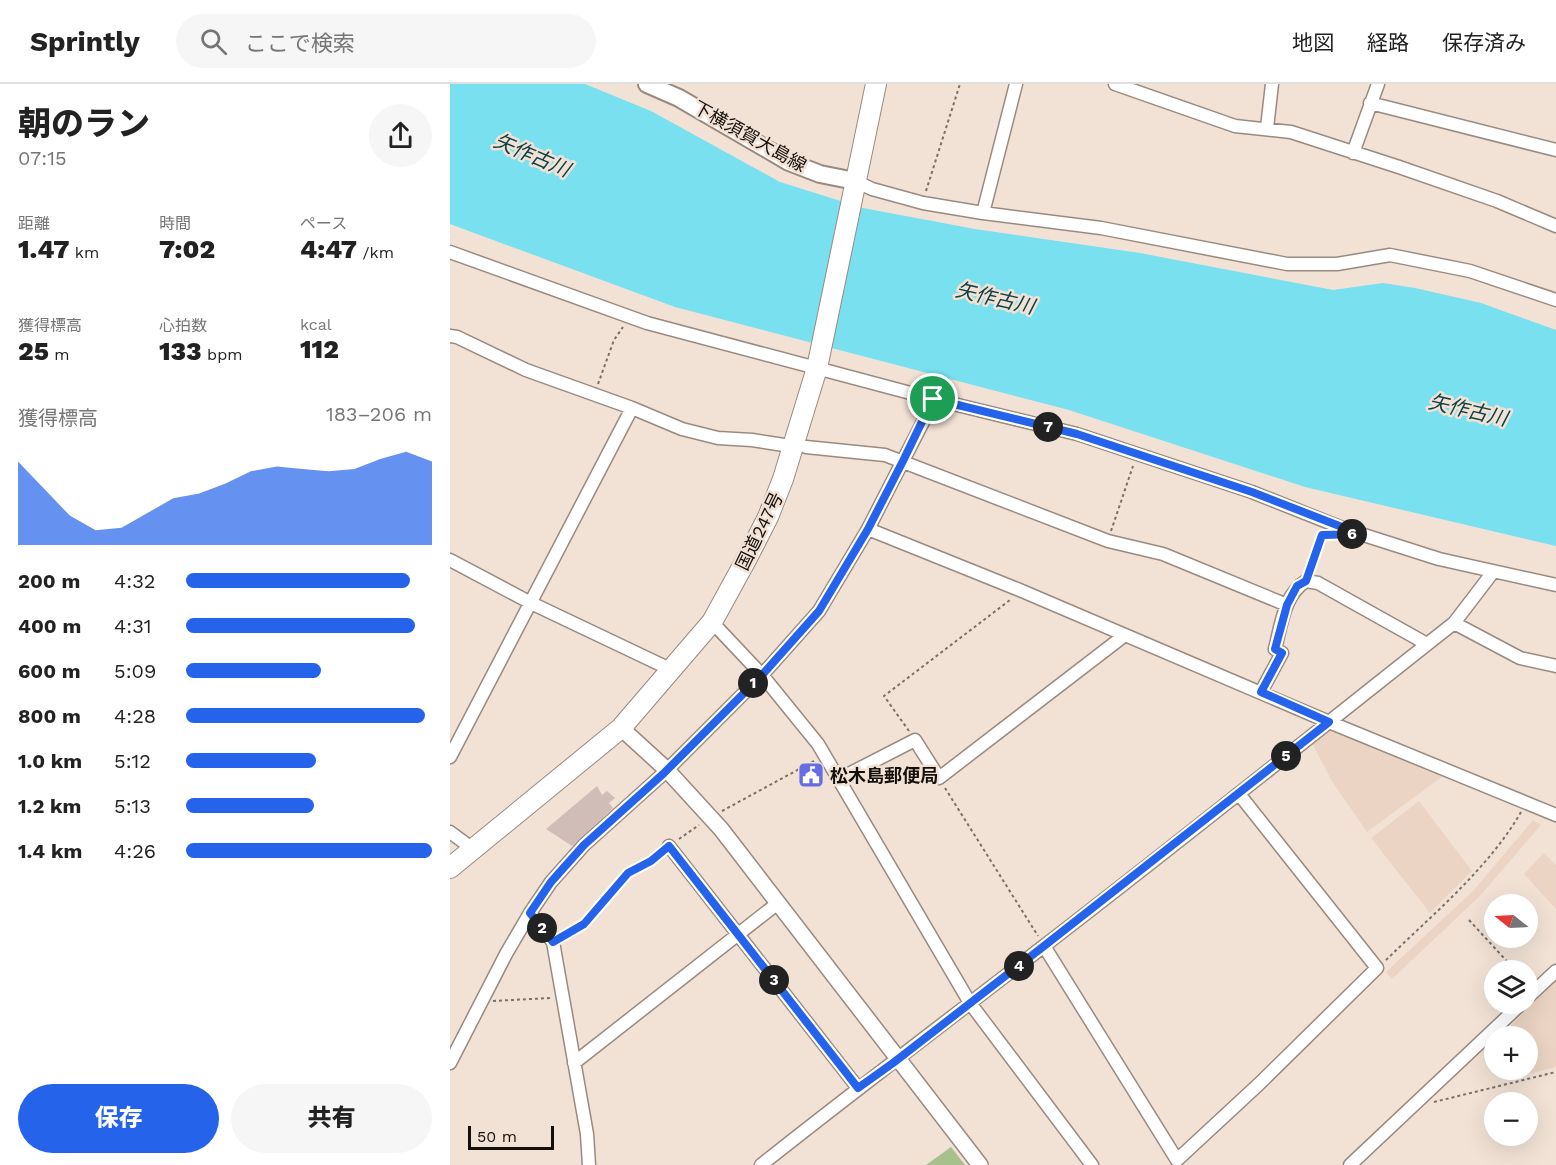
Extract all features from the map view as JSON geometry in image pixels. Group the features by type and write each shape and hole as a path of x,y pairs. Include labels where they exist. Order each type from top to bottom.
{"highway":[{"name":"国道247号","path":"450,868 621,728 712,622 746,561 780,488 817,368 876,84"}],"main road":[{"name":"下横須賀大島線","path":"647,84 680,98 789,162 820,174 855,181"}],"street":[{"path":"983,213 1016,84"},
{"path":"1115,84 1235,126 1291,132 1399,166 1556,226"},
{"path":"1267,128 1272,84"},
{"path":"1353,153 1378,84"},
{"path":"1370,104 1556,150"},
{"path":"855,181 872,189 923,203 1101,228 1287,264 1337,264 1390,255 1470,271 1556,300"},
{"path":"450,252 647,323 933,399 1077,434 1252,492 1345,529 1439,559 1556,585"},
{"path":"450,336 526,370 632,408 682,429 709,436 784,445"},
{"path":"450,1063 530,913 551,882 584,845 667,770 762,675 819,611 868,529 933,399"},
{"path":"450,757 632,408"},
{"path":"807,447 885,455 1108,541 1163,554 1287,605"},
{"path":"868,529 1125,634 1329,722 1556,814"},
{"path":"450,560 531,603 672,670"},
{"path":"761,1165 1239,794 1454,623 1493,572"},
{"path":"1261,692 1282,653 1275,649 1287,605 1297,586 1306,581 1318,583 1427,644"},
{"path":"712,622 762,675 818,744 970,1003 1092,1165"},
{"path":"1454,623 1520,658 1556,666"},
{"path":"839,779 915,740 939,778 1125,634"},
{"path":"621,728 667,770 712,818 980,1165"},
{"path":"1044,946 1177,1160 1259,1084 1377,968 1239,794"},
{"path":"450,832 473,849"},
{"path":"669,846 858,1088"},
{"path":"574,1063 778,903"},
{"path":"530,913 553,942 587,1134 589,1165"},
{"path":"1538,988 1556,971"},
{"path":"1350,1165 1510,1014"}],"path":[{"path":"923,203 960,84"},
{"path":"594,394 614,340 622,327 647,323"},
{"path":"1108,541 1134,465"},
{"path":"1306,581 1322,535 1331,534"},
{"path":"915,740 884,696 1022,591"},
{"path":"553,942 584,924 628,873 651,861 669,846 712,818 824,755"},
{"path":"939,778 1044,946"},
{"path":"1377,968 1461,887 1509,833 1529,803"},
{"path":"1469,920 1506,960"},
{"path":"481,1002 563,998"},
{"path":"1432,1103 1556,1072"}],"shaded area":[{"path":"1334,729 1443,776 1367,832 1333,783 1312,743 1327,730"},
{"path":"1419,801 1472,871 1430,913 1371,838"},
{"path":"1533,820 1541,825 1479,897 1392,979 1386,972 1474,890"},
{"path":"1544,853 1556,865 1556,909 1524,874"},
{"path":"1556,979 1556,1067 1538,1072 1538,1026 1511,1026 1522,1014 1538,1014 1538,998"}],"green space":[{"path":"951,1147 965,1165 926,1165"}],"water":[{"name":"矢作古川","path":"450,84 585,84 651,111 780,182 863,208 975,229 1140,253 1333,290 1383,283 1415,288 1481,303 1556,330 1556,546 1305,487 1069,410 675,307 450,224"}],"building":[{"path":"597,786 602,795 607,791 615,798 609,803 613,808 572,846 546,829"}],"place":[{"name":"松木島郵便局","path":"811,775"}],"route":[{"path":"933,399 1077,434 1252,492 1360,534 1322,535 1306,581 1297,586 1287,605 1275,649 1282,653 1261,692 1329,722 1044,946 858,1088 669,846 651,861 628,873 584,924 553,942 530,913 551,882 584,845 663,774 762,675 819,611 868,529 933,399"}]}
